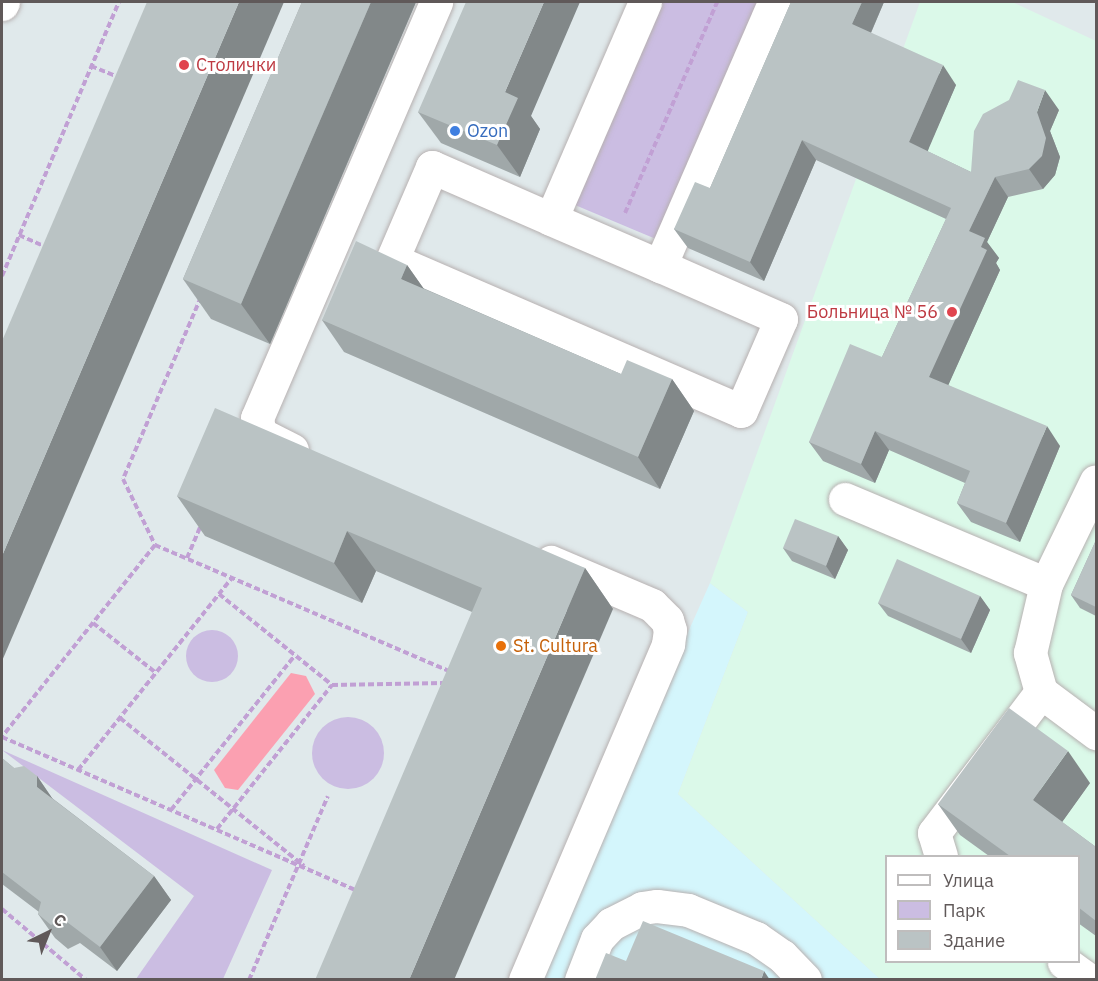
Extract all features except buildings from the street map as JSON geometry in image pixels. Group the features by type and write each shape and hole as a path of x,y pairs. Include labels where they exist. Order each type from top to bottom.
{"lane":[{"path":"322,463 267,439 260,434 257,418 436,2"},
{"path":"551,219 645,2"},
{"path":"660,266 774,2"},
{"path":"432,167 551,219 781,319 741,411 392,260 432,167"},
{"path":"1096,480 1046,584 1030,653 1041,692 1096,732"},
{"path":"845,499 1046,584"},
{"path":"519,548 652,605 662,612 670,630 668,644 525,980"},
{"path":"941,855 934,833 1041,692"},
{"path":"581,980 597,939 611,924 642,908 657,906 688,910 756,938 782,956 805,980"},
{"path":"1065,963 1089,980"}],"path":[{"path":"2,276 119,2"},
{"path":"612,245 717,2"},
{"path":"92,66 123,79"},
{"path":"19,235 50,249"},
{"path":"187,558 204,517"},
{"path":"155,545 2,737 360,891"},
{"path":"78,770 232,578"},
{"path":"219,594 332,685 451,683"},
{"path":"93,622 156,673"},
{"path":"171,810 295,655"},
{"path":"217,829 332,685"},
{"path":"120,718 299,864"},
{"path":"249,980 328,796"},
{"path":"2,909 86,980"}],"shaded area":[{"name":"Больница № 56","path":"920,2 1012,2 1096,41 1096,979 880,979 678,794 748,612 710,583"},
{"path":"710,583 748,612 678,794 880,979 533,980"},
{"path":"291,673 306,676 315,694 238,790 225,788 214,770"}],"green space":[{"path":"659,2 764,2 663,242 575,205"},
{"path":"212,630 222,632 230,638 236,646 238,656 236,666 230,674 222,680 212,682 202,680 194,674 188,666 186,656 188,646 194,638 202,632"},
{"path":"348,717 362,720 374,727 381,739 384,753 381,767 374,779 362,786 348,789 334,786 322,779 315,767 312,753 315,739 322,727 334,720"},
{"path":"2,750 272,870 223,979 136,979 194,896"}],"place":[{"name":"Столички","path":"184,65"},
{"name":"Ozon","path":"455,131"},
{"name":"Больница № 56","path":"952,312"},
{"name":"St. Cultura","path":"501,646"}]}
